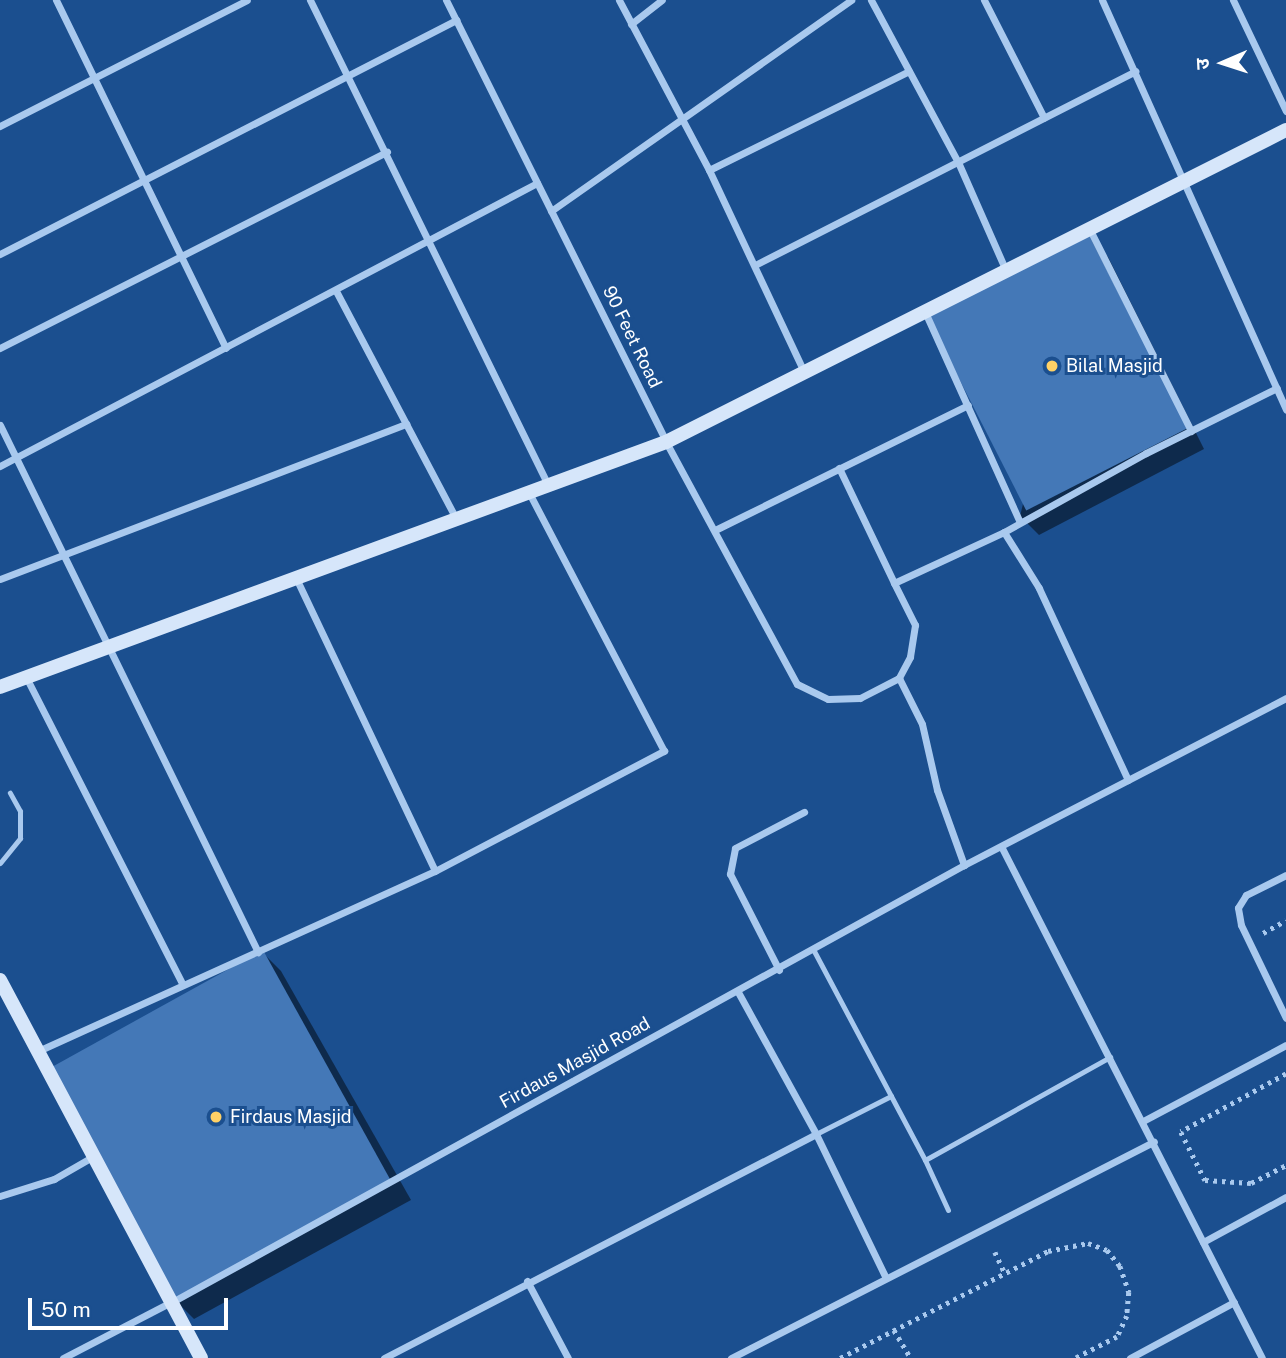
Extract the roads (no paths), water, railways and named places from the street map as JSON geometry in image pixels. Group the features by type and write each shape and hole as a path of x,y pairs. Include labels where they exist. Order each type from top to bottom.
{"street":[{"path":"56,0 226,348"},
{"path":"0,126 247,0"},
{"path":"310,0 387,152 548,485"},
{"name":"90 Feet Road","path":"446,0 666,442 797,684 828,699 860,698 899,678"},
{"path":"619,0 709,170 804,373"},
{"path":"631,24 662,0"},
{"path":"551,211 851,0"},
{"path":"871,0 958,162 1006,272"},
{"path":"984,0 1044,118"},
{"path":"1102,0 1187,181 1286,410"},
{"path":"1233,0 1286,111"},
{"path":"0,254 456,20"},
{"path":"709,170 909,71"},
{"path":"755,265 1135,71"},
{"path":"0,687 666,442 1286,131"},
{"path":"0,348 387,152"},
{"path":"0,466 537,183"},
{"path":"1090,230 1191,431"},
{"path":"336,291 456,519"},
{"path":"925,312 1020,523"},
{"path":"894,583 1004,533 1191,431 1277,388"},
{"path":"715,530 968,405"},
{"path":"0,579 406,424"},
{"path":"0,425 258,952"},
{"path":"838,468 915,625 910,657 899,678 922,724 937,790 964,865"},
{"path":"37,1051 435,870 664,751 529,492"},
{"path":"1004,533 1039,588 1128,780"},
{"path":"296,578 435,870"},
{"path":"26,677 182,983"},
{"path":"63,1358 172,1302 814,951 964,865 1002,848 1286,698"},
{"path":"779,970 730,874 735,848 804,812"},
{"path":"1002,848 1262,1358"},
{"name":"Firdaus Masjid Road","path":"172,1302 993,852"},
{"path":"1286,874 1246,895 1238,908 1241,925 1286,1018"},
{"path":"0,980 201,1358"},
{"path":"738,992 816,1134 885,1276"},
{"path":"1143,1121 1286,1045"},
{"path":"389,1357 527,1281 816,1134"},
{"path":"732,1358 885,1276 1154,1142"},
{"path":"0,1196 54,1179 94,1156"},
{"path":"1203,1242 1286,1198"},
{"path":"527,1281 569,1358"},
{"path":"1130,1358 1234,1302"}],"lane":[{"path":"0,863 20,838 20,811 10,793"},
{"path":"814,951 925,1160 948,1209"},
{"path":"925,1160 1110,1057"},
{"path":"816,1134 891,1096"}],"place":[{"name":"Bilal Masjid","path":"1052,366"},
{"name":"Firdaus Masjid","path":"216,1117"}]}
